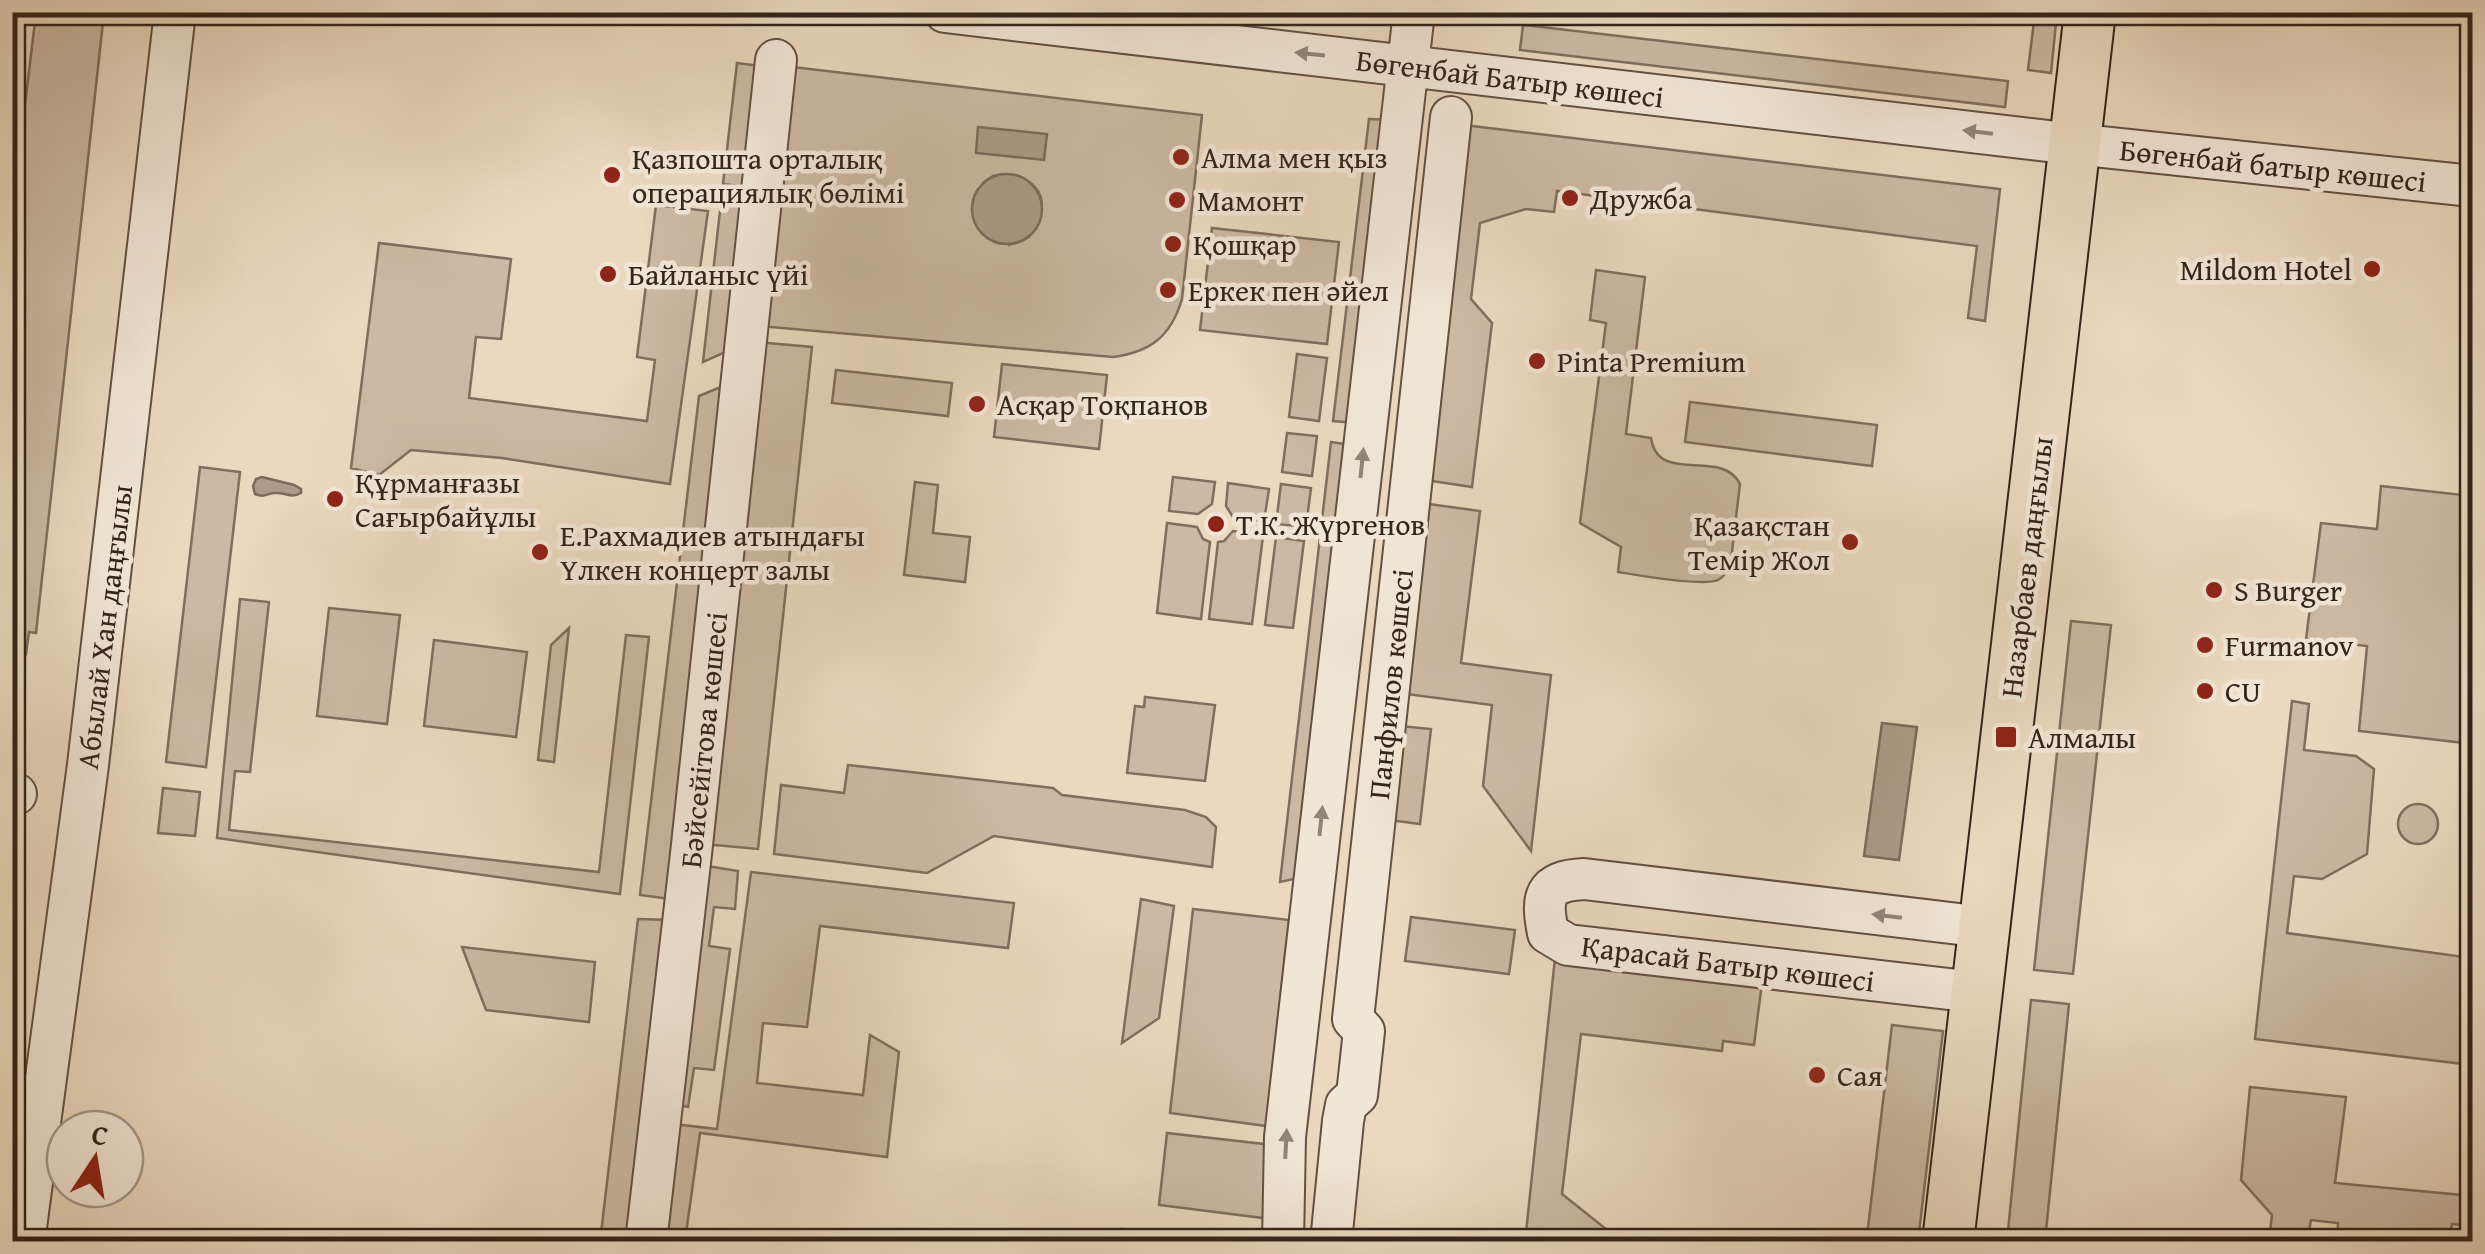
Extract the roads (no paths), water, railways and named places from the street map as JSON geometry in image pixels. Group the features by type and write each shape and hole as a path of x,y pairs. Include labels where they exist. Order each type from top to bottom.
{"main road":[{"name":"Назарбаев даңғылы","path":"1948,1242 2090,12"}],"street":[{"name":"Абылай Хан даңғылы","path":"24,1242 93,727 176,12"},
{"name":"Бөгенбай Батыр көшесі","path":"944,12 2074,144"},
{"path":"1407,66 1414,12"},
{"name":"Бәйсейітова көшесі","path":"646,1242 694,834 776,60"},
{"name":"Панфилов көшесі","path":"1283,1242 1285,1137 1407,66"},
{"name":"Панфилов көшесі","path":"1331,1242 1343,1122 1346,1105 1357,1095 1364,1031 1354,1020 1451,117"},
{"name":"Бөгенбай батыр көшесі","path":"2074,144 2472,186"},
{"name":"Қарасай Батыр көшесі","path":"1976,992 1568,946 1548,933 1543,908 1549,891 1562,880 1584,879 1984,926"}],"place":[{"name":"Алма мен қыз","path":"1181,157"},
{"name":"Қазпошта орталық операциялық бөлімі","path":"612,175"},
{"name":"Дружба","path":"1570,198"},
{"name":"Мамонт","path":"1177,200"},
{"name":"Қошқар","path":"1173,244"},
{"name":"Mildom Hotel","path":"2372,269"},
{"name":"Байланыс үйі","path":"608,274"},
{"name":"Еркек пен әйел","path":"1168,290"},
{"name":"Pinta Premium","path":"1537,361"},
{"name":"Асқар Тоқпанов","path":"977,404"},
{"name":"Құрманғазы Сағырбайұлы","path":"335,499"},
{"name":"Т.К. Жүргенов","path":"1216,524"},
{"name":"Қазақстан Темір Жол","path":"1850,542"},
{"name":"Е.Рахмадиев атындағы Үлкен концерт залы","path":"540,552"},
{"name":"S Burger","path":"2214,590"},
{"name":"Furmanov","path":"2205,645"},
{"name":"CU","path":"2205,691"},
{"name":"Алмалы","path":"2006,737"},
{"name":"Сая","path":"1817,1075"}]}
